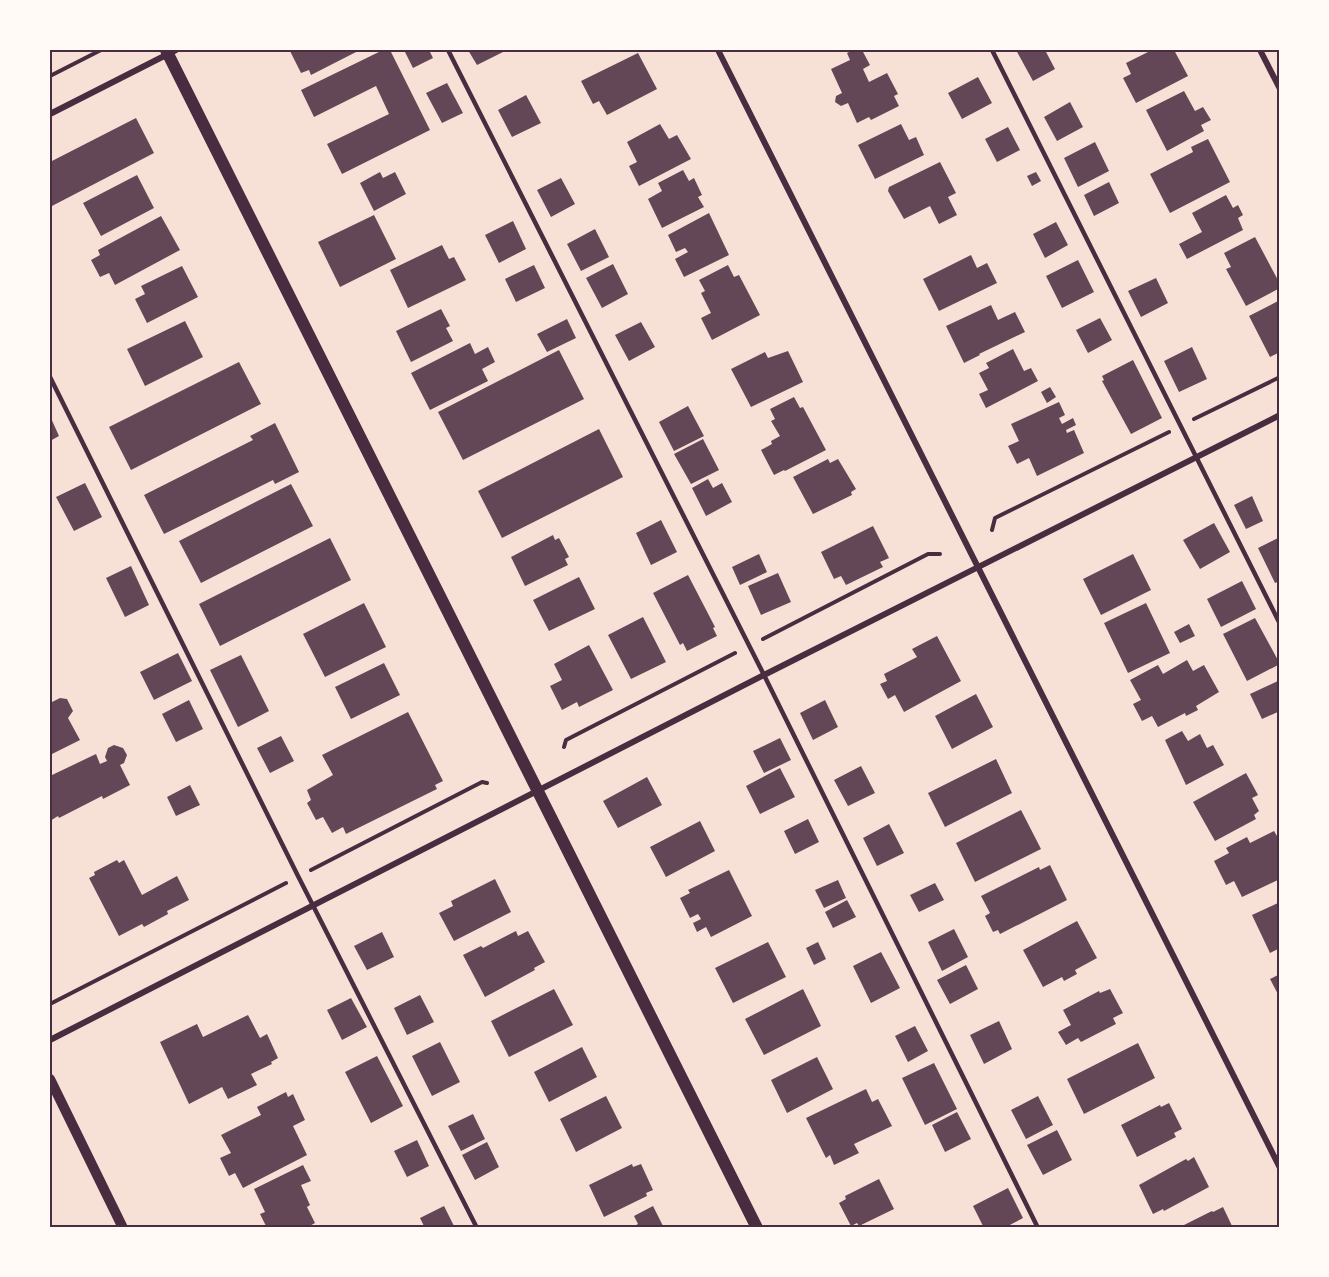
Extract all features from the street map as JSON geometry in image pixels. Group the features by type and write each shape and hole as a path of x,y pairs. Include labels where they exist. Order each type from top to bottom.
{"main road":[{"path":"170,51 757,1227"}],"street":[{"path":"718,50 1280,1168"},
{"path":"1260,50 1280,89"},
{"path":"50,114 170,51"},
{"path":"50,1040 764,675 1280,415"},
{"path":"50,1078 123,1227"}],"lane":[{"path":"448,50 764,675 1038,1227"},
{"path":"992,50 1280,624"},
{"path":"50,377 298,876 477,1227"}],"path":[{"path":"50,76 101,50"},
{"path":"992,530 994,518 1280,377"},
{"path":"50,1004 482,782 487,783"}],"building":[{"path":"360,50 311,75 309,70 301,73 290,51"},
{"path":"383,50 390,50 430,130 342,174 327,144 389,114 376,86 314,117 301,90"},
{"path":"404,50 429,50 433,58 413,68"},
{"path":"468,50 507,50 477,65"},
{"path":"862,50 870,65 863,69 869,82 887,73 898,94 894,96 899,106 871,120 869,117 857,123 848,103 841,106 835,102 836,96 842,93 831,69 850,60 847,53"},
{"path":"1016,50 1045,50 1055,69 1033,81"},
{"path":"1152,50 1174,50 1188,76 1136,103 1123,78 1131,74 1126,63"},
{"path":"638,53 657,89 607,115 599,101 593,104 581,81"},
{"path":"978,77 992,103 962,119 948,93"},
{"path":"447,83 463,113 442,123 426,93"},
{"path":"1184,91 1195,111 1203,107 1211,120 1201,125 1204,131 1167,151 1146,110"},
{"path":"526,95 541,123 512,137 498,110"},
{"path":"1070,102 1083,127 1057,141 1044,117"},
{"path":"136,118 154,153 50,207 50,162"},
{"path":"660,124 669,139 677,135 691,159 639,186 629,166 637,162 627,142"},
{"path":"901,124 909,140 916,137 924,155 875,179 858,145"},
{"path":"1008,127 1020,150 997,162 985,139"},
{"path":"1208,139 1230,182 1170,213 1150,174 1193,152 1191,147"},
{"path":"1095,142 1109,171 1078,187 1064,158"},
{"path":"940,162 956,193 948,197 957,215 939,224 930,206 904,219 888,191 889,187"},
{"path":"683,170 689,181 694,178 702,195 698,197 704,207 662,228 648,199 662,191 658,183"},
{"path":"380,172 383,178 395,172 406,194 374,211 360,183"},
{"path":"1036,172 1041,181 1032,186 1027,176"},
{"path":"137,175 154,208 101,236 83,203"},
{"path":"561,178 575,204 551,217 537,190"},
{"path":"1109,182 1119,203 1094,216 1084,195"},
{"path":"1226,195 1233,208 1238,205 1243,215 1238,218 1243,230 1187,259 1179,244 1202,232 1192,213"},
{"path":"709,213 729,255 684,277 675,259 688,252 685,248 676,252 668,235"},
{"path":"374,215 396,259 340,287 318,242"},
{"path":"161,216 180,250 115,285 109,273 100,277 91,260 100,255 98,250"},
{"path":"513,221 526,249 499,263 485,235"},
{"path":"1056,222 1068,245 1045,258 1033,234"},
{"path":"595,229 609,257 581,271 567,244"},
{"path":"1255,237 1280,288 1246,306 1226,269 1231,267 1224,253"},
{"path":"442,245 449,259 454,257 466,280 408,308 390,270"},
{"path":"971,255 977,268 987,263 997,283 939,311 923,279"},
{"path":"1078,260 1094,292 1062,308 1046,276"},
{"path":"613,264 628,294 602,308 586,278"},
{"path":"534,265 545,288 516,302 505,279"},
{"path":"728,265 734,277 739,275 760,315 712,340 701,318 711,313 701,293 705,291 699,280"},
{"path":"182,266 198,297 147,323 135,299 145,294 141,286"},
{"path":"1156,278 1168,303 1141,317 1128,291"},
{"path":"1280,300 1280,352 1270,357 1249,316"},
{"path":"991,305 998,320 1015,312 1025,332 964,363 946,326"},
{"path":"441,309 450,326 446,328 453,341 411,362 396,331"},
{"path":"1100,318 1112,340 1088,353 1076,330"},
{"path":"567,319 576,338 547,352 537,334"},
{"path":"185,321 203,357 145,386 127,349"},
{"path":"641,322 655,347 629,361 615,335"},
{"path":"470,343 475,354 488,347 495,362 482,369 488,381 430,410 411,373"},
{"path":"1192,347 1207,379 1179,392 1164,361"},
{"path":"1013,349 1024,371 1031,368 1038,381 986,408 979,394 988,390 979,373 989,368 986,363"},
{"path":"559,350 584,399 463,460 438,412"},
{"path":"788,351 803,382 751,407 731,369 765,352 768,358"},
{"path":"1133,360 1162,418 1131,434 1102,381 1104,380 1102,376"},
{"path":"239,362 261,404 131,470 109,427"},
{"path":"1050,387 1056,397 1047,403 1041,392"},
{"path":"794,397 800,408 803,407 826,450 774,475 761,450 780,436 771,421 775,419 770,409"},
{"path":"1059,402 1065,415 1059,418 1062,424 1073,418 1076,425 1066,430 1067,433 1074,430 1084,453 1037,476 1029,458 1017,464 1008,446 1019,441 1011,424"},
{"path":"688,406 704,436 674,451 659,422"},
{"path":"50,416 59,436 50,441"},
{"path":"275,423 299,472 275,484 273,480 164,534 144,495 253,440 250,436"},
{"path":"599,429 623,477 502,538 478,491"},
{"path":"703,439 719,470 691,484 674,454"},
{"path":"828,459 830,463 838,459 856,489 851,492 852,495 813,514 793,477"},
{"path":"708,479 713,488 722,483 732,502 706,516 692,488"},
{"path":"85,483 102,517 74,531 56,497"},
{"path":"291,484 313,526 201,583 179,541"},
{"path":"1252,496 1263,521 1246,529 1234,505"},
{"path":"661,520 677,552 651,565 636,533"},
{"path":"1214,523 1230,552 1200,569 1183,540"},
{"path":"873,526 889,558 880,562 883,567 846,585 841,576 834,579 821,552"},
{"path":"553,535 555,540 559,538 569,557 565,559 568,565 525,586 511,557"},
{"path":"1280,537 1280,581 1275,583 1258,548"},
{"path":"330,538 351,580 220,646 199,604"},
{"path":"759,554 767,572 740,585 732,567"},
{"path":"1133,554 1151,590 1101,615 1083,579"},
{"path":"131,566 149,605 125,617 106,578"},
{"path":"778,573 791,602 761,615 748,586"},
{"path":"688,575 715,627 713,628 717,636 687,651 683,643 680,645 653,593"},
{"path":"579,577 595,609 549,631 533,600"},
{"path":"1242,581 1256,609 1221,627 1207,599"},
{"path":"364,603 386,647 325,677 303,634"},
{"path":"1146,603 1170,653 1128,673 1104,623"},
{"path":"643,617 666,662 631,679 608,635"},
{"path":"1255,618 1280,664 1247,681 1223,634"},
{"path":"1189,624 1195,636 1180,643 1174,632"},
{"path":"937,636 961,681 904,712 895,695 888,699 880,684 887,681 884,674 917,657 912,649"},
{"path":"589,645 613,690 579,707 577,702 562,710 550,686 562,680 554,664"},
{"path":"178,653 192,681 154,700 140,672"},
{"path":"241,655 269,711 238,727 210,670"},
{"path":"1187,660 1193,671 1204,665 1219,692 1196,706 1198,710 1186,716 1185,713 1158,727 1152,716 1142,721 1133,704 1141,700 1130,680 1158,665 1163,674"},
{"path":"384,663 400,695 351,719 335,687"},
{"path":"1280,680 1280,711 1262,719 1250,694"},
{"path":"976,694 993,727 952,749 935,716"},
{"path":"50,698 52,702 60,698 67,699 73,711 68,718 80,740 50,755"},
{"path":"189,700 203,729 176,742 162,714"},
{"path":"825,700 838,727 813,740 800,713"},
{"path":"408,712 443,781 435,785 437,789 346,834 343,827 332,833 323,817 316,820 307,803 311,800 307,790 333,775 322,755"},
{"path":"1182,731 1188,741 1200,734 1207,748 1213,745 1224,765 1186,785 1165,740"},
{"path":"281,736 294,761 270,773 257,748"},
{"path":"780,738 791,760 764,773 753,751"},
{"path":"114,745 123,748 127,755 124,763 120,765 130,785 50,821 50,776 96,754 100,764 107,761 105,757 108,748"},
{"path":"996,759 1012,793 945,827 928,793"},
{"path":"861,766 875,793 848,806 834,780"},
{"path":"780,768 795,797 760,814 746,786"},
{"path":"1246,773 1258,795 1252,798 1259,811 1254,815 1256,819 1215,841 1193,802"},
{"path":"647,777 662,805 618,828 603,801"},
{"path":"190,785 200,805 176,816 167,797"},
{"path":"1021,810 1041,849 975,882 956,843"},
{"path":"808,819 819,842 795,854 784,831"},
{"path":"700,821 715,851 666,877 650,847"},
{"path":"889,824 904,853 877,866 863,838"},
{"path":"1274,831 1280,841 1280,879 1242,897 1234,881 1226,885 1214,861 1229,853 1226,848 1247,837 1250,843"},
{"path":"117,860 119,863 124,860 142,895 177,876 189,900 167,911 168,914 144,927 142,924 119,936 89,878 95,875 94,872"},
{"path":"1050,865 1067,900 1000,934 998,930 993,932 985,916 990,913 981,896 1039,867 1040,870"},
{"path":"729,870 752,916 711,937 706,927 697,932 693,923 701,919 698,914 690,918 680,898 690,893 688,890"},
{"path":"495,879 511,912 454,941 439,913 453,906 451,901"},
{"path":"838,880 846,898 824,908 815,890"},
{"path":"935,883 944,900 919,912 910,895"},
{"path":"847,900 856,917 833,928 825,912"},
{"path":"1280,902 1280,948 1270,953 1252,915"},
{"path":"1077,921 1097,958 1075,970 1077,974 1064,981 1062,977 1043,987 1023,950"},
{"path":"954,929 968,957 942,971 928,942"},
{"path":"516,931 518,936 528,931 545,962 534,968 535,970 485,997 463,955 481,946 483,948"},
{"path":"382,932 394,957 367,970 354,946"},
{"path":"768,942 786,977 733,1003 715,968"},
{"path":"818,942 826,959 814,965 806,948"},
{"path":"881,952 900,988 871,1003 853,966"},
{"path":"966,965 978,989 950,1004 937,980"},
{"path":"1280,974 1280,998 1270,979"},
{"path":"554,989 573,1025 509,1057 491,1021"},
{"path":"803,989 821,1026 764,1055 745,1019"},
{"path":"1110,989 1123,1013 1113,1018 1116,1024 1081,1042 1078,1038 1066,1045 1058,1032 1071,1025 1063,1010 1099,991 1100,993"},
{"path":"420,995 434,1022 407,1035 394,1008"},
{"path":"351,998 367,1027 342,1040 327,1010"},
{"path":"248,1015 260,1038 267,1034 278,1058 271,1062 272,1064 251,1074 257,1085 228,1099 222,1087 189,1104 160,1042 197,1024 203,1037"},
{"path":"999,1021 1012,1049 984,1064 970,1035"},
{"path":"915,1026 928,1051 908,1062 895,1036"},
{"path":"440,1042 460,1082 432,1096 412,1056"},
{"path":"1138,1043 1155,1078 1084,1114 1067,1079"},
{"path":"582,1047 597,1077 549,1102 534,1072"},
{"path":"377,1056 403,1106 371,1123 345,1072"},
{"path":"817,1057 833,1089 787,1113 771,1080"},
{"path":"934,1063 957,1109 925,1125 902,1078"},
{"path":"866,1089 872,1102 878,1099 892,1126 854,1144 859,1153 834,1165 830,1155 826,1158 806,1118"},
{"path":"286,1092 288,1097 293,1094 305,1120 293,1126 307,1155 243,1188 235,1173 229,1176 220,1158 231,1153 221,1135 261,1115 257,1107"},
{"path":"606,1096 622,1128 576,1152 560,1119"},
{"path":"1038,1096 1053,1125 1026,1139 1011,1110"},
{"path":"1169,1103 1182,1129 1174,1133 1176,1137 1137,1157 1121,1125 1160,1105 1161,1107"},
{"path":"957,1112 971,1139 945,1152 932,1125"},
{"path":"473,1114 485,1139 461,1151 448,1126"},
{"path":"1057,1130 1072,1160 1043,1175 1027,1145"},
{"path":"417,1140 429,1166 407,1177 394,1151"},
{"path":"487,1142 499,1167 475,1180 462,1155"},
{"path":"1194,1157 1209,1187 1164,1211 1163,1209 1153,1214 1139,1185 1186,1159 1188,1161"},
{"path":"632,1164 633,1167 641,1164 653,1190 646,1193 647,1196 604,1217 589,1185"},
{"path":"303,1165 311,1181 301,1185 310,1205 307,1207 315,1223 306,1228 267,1228 260,1214 265,1212 254,1189"},
{"path":"879,1179 894,1209 859,1226 857,1223 851,1226 839,1203 846,1199 845,1196"},
{"path":"1008,1188 1023,1218 1004,1228 984,1228 973,1206"},
{"path":"444,1206 455,1228 425,1228 420,1218"},
{"path":"653,1206 664,1228 631,1228 638,1224 634,1216"},
{"path":"1223,1207 1233,1228 1178,1228 1212,1211"}]}
